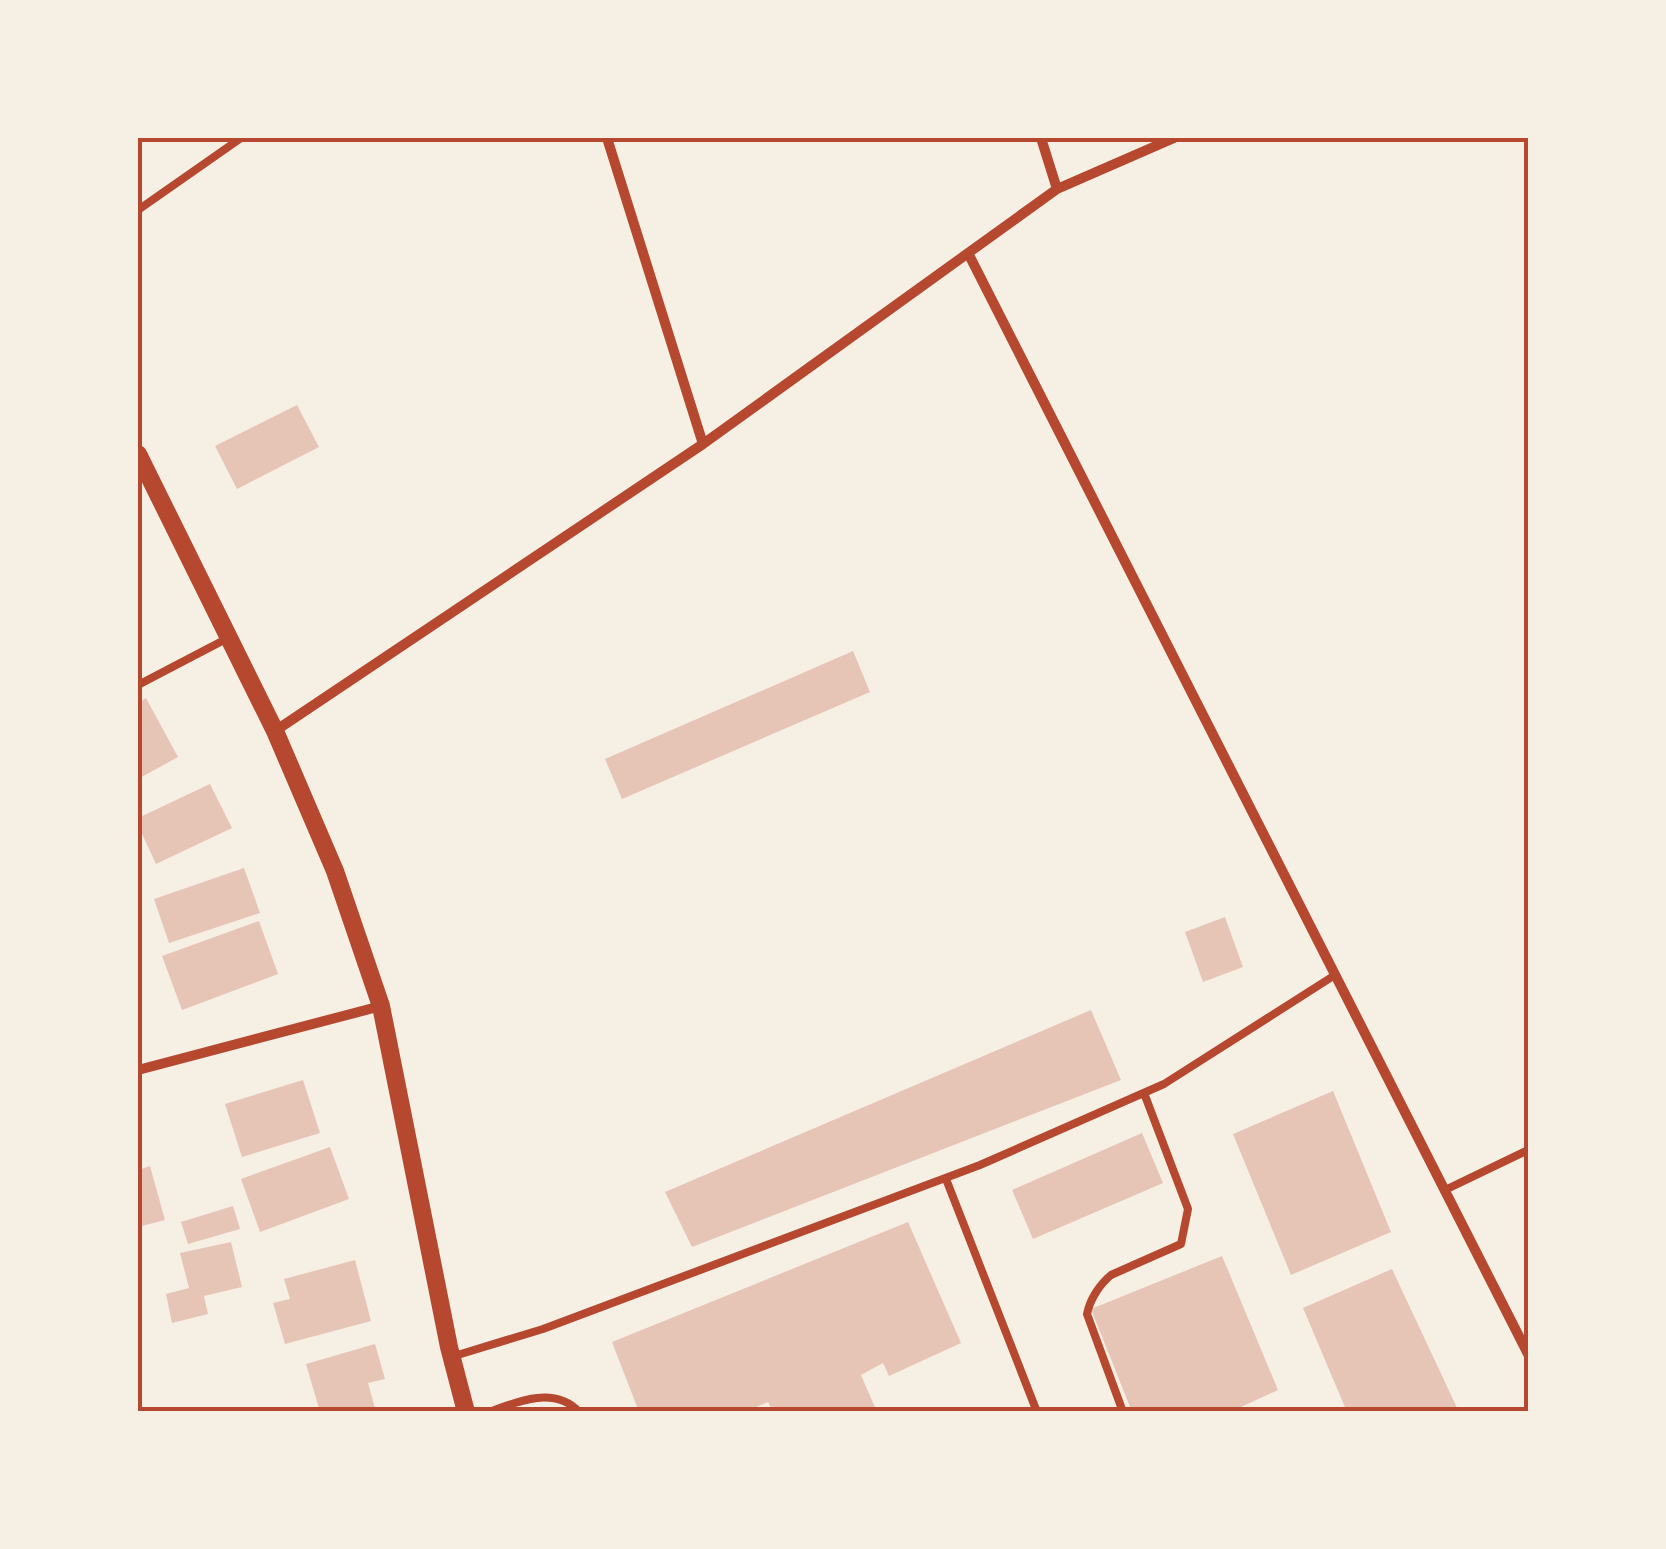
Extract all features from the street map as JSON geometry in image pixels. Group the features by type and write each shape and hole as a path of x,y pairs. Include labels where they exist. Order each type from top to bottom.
{"street":[{"path":"607,138 703,444"},
{"path":"1041,138 1057,189"},
{"path":"275,732 703,444 1057,189 1174,138"},
{"path":"968,252 1528,1354"},
{"path":"138,454 275,732 334,871 381,1006 466,1412"},
{"path":"138,1070 381,1006"}],"lane":[{"path":"138,210 241,138"},
{"path":"138,684 228,638"},
{"path":"452,1357 542,1329 946,1179 1164,1084 1335,975"},
{"path":"1122,1412 1087,1314 1088,1306 1111,1275 1181,1244 1187,1226 1188,1209 1144,1093"},
{"path":"1445,1190 1528,1150"},
{"path":"946,1179 1036,1412"},
{"path":"489,1412 544,1396 559,1399 579,1412"}],"building":[{"path":"297,405 319,447 237,489 215,446"},
{"path":"853,651 870,692 622,799 605,759"},
{"path":"146,698 178,757 138,779 138,703"},
{"path":"210,784 232,828 156,864 138,818"},
{"path":"244,868 260,913 169,943 154,899"},
{"path":"1225,917 1243,967 1203,982 1185,932"},
{"path":"259,921 278,974 182,1010 162,956"},
{"path":"1091,1010 1121,1080 692,1247 665,1192"},
{"path":"303,1080 320,1133 242,1157 225,1104"},
{"path":"1333,1091 1391,1232 1291,1275 1233,1134"},
{"path":"1142,1133 1163,1183 1033,1239 1012,1190"},
{"path":"330,1147 349,1199 260,1232 241,1179"},
{"path":"150,1166 165,1220 138,1227 138,1170"},
{"path":"233,1206 240,1229 188,1244 181,1222"},
{"path":"908,1222 961,1343 889,1376 883,1363 861,1375 877,1412 773,1412 768,1402 744,1412 639,1412 612,1342"},
{"path":"231,1242 242,1287 204,1296 208,1314 172,1323 166,1294 189,1288 180,1253"},
{"path":"1222,1256 1278,1390 1230,1412 1132,1412 1091,1309"},
{"path":"355,1260 371,1321 285,1344 273,1303 290,1299 284,1279"},
{"path":"1392,1269 1459,1412 1347,1412 1303,1308"},
{"path":"375,1344 385,1379 368,1383 376,1412 320,1412 306,1364"}]}
